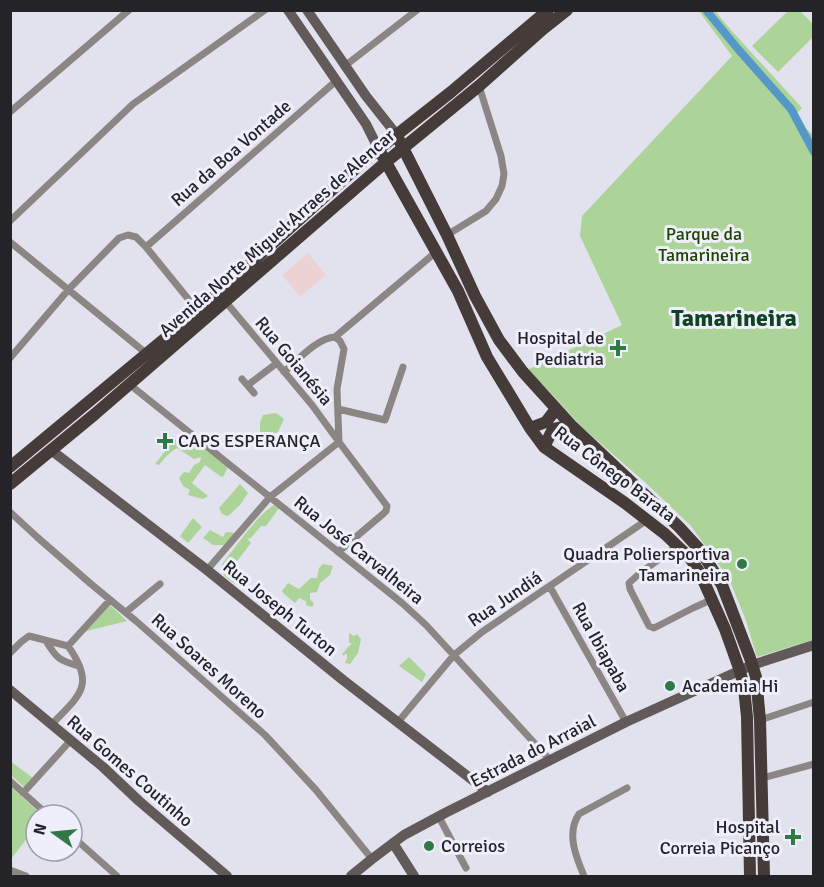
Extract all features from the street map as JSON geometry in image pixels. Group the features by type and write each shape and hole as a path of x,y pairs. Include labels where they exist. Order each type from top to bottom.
{"main road":[{"name":"Avenida Norte Miguel Arraes de Alencar","path":"13,461 147,354 198,311 378,148 451,92 548,10"},
{"name":"Avenida Norte Miguel Arraes de Alencar","path":"10,484 567,10"},
{"name":"Rua Cônego Barata","path":"396,135 499,340 523,372 571,425 661,509 701,551 722,585 756,677 760,720 764,876"},
{"name":"Rua Cônego Barata","path":"378,148 458,291 487,357 544,447 647,520 690,558 700,573 725,628 744,688 747,717 750,876"},
{"path":"530,428 546,422 556,409"},
{"path":"544,447 554,429 571,425"}],"street":[{"path":"10,112 129,10"},
{"path":"10,221 133,104 265,10"},
{"path":"288,10 366,124 378,148"},
{"path":"307,10 366,96 396,135"},
{"path":"346,65 417,10"},
{"name":"Rua da Boa Vontade","path":"146,247 336,81"},
{"path":"447,235 486,210 496,199 502,186 504,174 501,156 478,86"},
{"path":"10,358 69,289 119,238 128,235 136,237 146,247 198,311"},
{"path":"10,242 147,354"},
{"path":"284,372 316,344 334,337 436,252"},
{"name":"Rua Goianésia","path":"225,301 312,405 386,503 387,509 383,514 338,552"},
{"path":"207,570 270,497 339,442 337,389 344,349 340,341 334,337"},
{"path":"248,385 277,363"},
{"path":"338,409 385,420 403,367"},
{"path":"242,379 254,393"},
{"name":"Rua José Carvalheira","path":"129,384 402,603 426,625 550,760"},
{"name":"Rua Joseph Turton","path":"51,450 488,792"},
{"name":"Rua Soares Moreno","path":"10,512 265,735 316,790 372,859"},
{"name":"Rua Jundiá","path":"398,722 454,655 482,632 647,520"},
{"path":"677,546 629,584 649,626 654,628 713,599"},
{"path":"126,612 160,584"},
{"name":"Rua Ibiapaba","path":"550,586 626,722"},
{"path":"68,646 110,600"},
{"path":"10,653 29,636 68,646 76,657 84,682 75,700 52,724"},
{"path":"46,641 54,655 78,666"},
{"name":"Estrada do Arraial","path":"351,876 404,835 626,722 752,665 813,645"},
{"name":"Rua Gomes Coutinho","path":"10,690 103,767 227,876"},
{"path":"760,720 813,702"},
{"path":"23,793 70,740"},
{"path":"762,777 813,764"},
{"path":"10,781 34,803"},
{"path":"584,876 573,840 575,820 579,814 627,788"},
{"path":"439,817 466,868"},
{"path":"393,843 414,876"},
{"path":"84,847 117,876"},
{"path":"13,873 26,876"}],"shaded area":[{"path":"308,253 326,275 300,297 282,275"}],"green space":[{"name":"Parque da Tamarineira","path":"699,11 715,11 802,108 793,117 813,135 813,640 757,657 745,618 729,579 691,526 583,428 527,370 622,325 580,236 582,216 732,56"},
{"path":"788,11 800,11 813,24 813,37 778,72 752,46"},
{"path":"276,413 284,419 278,432 269,436 260,432 263,415"},
{"path":"179,436 191,439 228,467 223,477 205,465 192,483 208,496 203,499 188,495 190,490 183,486 179,478 184,472 189,473 194,465 200,462 201,457 194,459 177,448 159,465 155,464"},
{"path":"240,484 248,493 240,505 228,516 222,514 219,508"},
{"path":"274,505 279,508 266,526 261,526 250,539 247,538 251,543 231,569 239,576 235,584 225,576 222,564 254,524"},
{"path":"193,518 202,527 188,543 180,536"},
{"path":"210,530 223,537 226,532 237,533 225,545 213,545 203,538"},
{"path":"323,564 333,566 330,575 320,583 317,592 310,593 310,599 314,604 312,607 299,598 295,603 284,594 282,591 288,583 299,589 311,578 317,578 319,568"},
{"path":"110,605 127,621 83,632"},
{"path":"349,633 354,636 357,634 361,639 358,653 350,664 345,663 347,654 344,656 342,654 352,644 349,642"},
{"path":"409,657 426,674 422,682 399,666"},
{"path":"10,761 33,778 25,788 11,775"},
{"path":"11,787 29,803 24,803 24,842 11,859"}],"waterway":[{"path":"706,10 791,109 814,152"}],"place":[{"name":"Hospital de Pediatria","path":"618,348"},
{"name":"CAPS ESPERANÇA","path":"165,441"},
{"name":"Quadra Poliersportiva Tamarineira","path":"742,564"},
{"name":"Academia Hi","path":"670,686"},
{"name":"Hospital Correia Picanço","path":"793,837"},
{"name":"Correios","path":"429,846"}],"district":[{"name":"Tamarineira","path":"734,318"}]}
